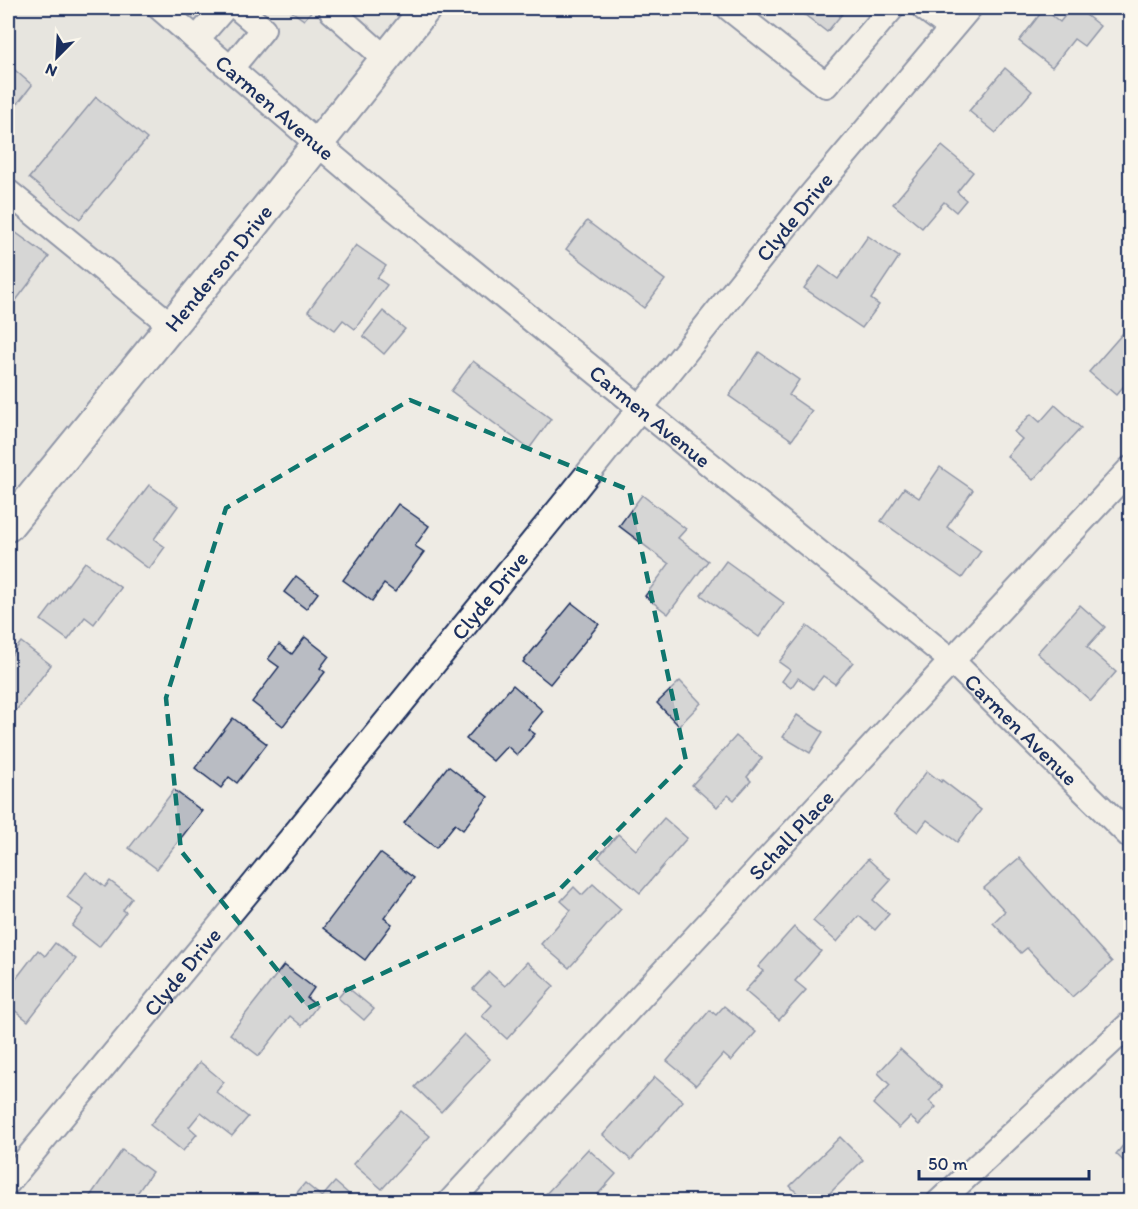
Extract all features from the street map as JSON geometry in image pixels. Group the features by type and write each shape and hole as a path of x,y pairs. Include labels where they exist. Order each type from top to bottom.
{"main road":[{"name":"Henderson Drive","path":"10,519 171,326 426,8"}],"street":[{"name":"Carmen Avenue","path":"160,8 318,144 478,276 952,661 1131,836"},
{"path":"197,39 224,8"},
{"path":"231,68 263,29 238,8"},
{"path":"335,8 332,11 386,59"},
{"path":"729,8 826,85 892,8"},
{"path":"924,8 951,28"},
{"name":"Clyde Drive","path":"8,1182 239,903 807,200 969,8"},
{"path":"8,192 171,326"},
{"name":"Schall Place","path":"450,1202 1131,469"},
{"path":"939,1202 1131,1024"}],"highlighted area":[{"path":"410,400 629,490 686,761 556,893 308,1008 181,851 166,698 226,508"}],"shaded area":[{"path":"8,8 426,8 8,526"}],"building":[{"path":"287,8 314,8 304,20"},
{"path":"796,8 847,8 827,32"},
{"path":"1071,8 1077,8 1100,26 1084,46 1074,39 1052,67 1019,41 1044,9 1060,22"},
{"path":"8,64 32,85 8,116"},
{"path":"1005,68 1032,91 996,133 969,111"},
{"path":"96,97 147,139 80,219 29,178"},
{"path":"942,146 973,172 957,192 966,200 956,212 944,202 922,228 893,204"},
{"path":"587,221 665,280 644,308 566,249"},
{"path":"8,227 49,257 8,311"},
{"path":"868,236 899,257 871,299 879,305 862,328 804,288 820,266 838,279"},
{"path":"356,245 386,266 377,278 387,285 355,329 343,320 335,330 308,311"},
{"path":"383,311 405,329 384,354 363,336"},
{"path":"1130,325 1130,379 1116,395 1089,372"},
{"path":"759,352 799,380 789,395 812,411 792,440 729,396"},
{"path":"473,361 551,419 529,449 451,391"},
{"path":"1055,405 1081,428 1033,480 1007,456 1022,439 1014,432 1031,414 1040,422"},
{"path":"940,467 973,490 947,527 981,551 962,578 881,521 904,488 919,498"},
{"path":"149,485 178,506 154,539 165,547 149,569 108,538"},
{"path":"642,495 686,529 678,538 708,561 668,614 645,596 669,564 619,526"},
{"path":"398,504 429,526 415,546 424,552 395,592 384,584 372,601 343,580"},
{"path":"726,561 784,603 759,637 701,595"},
{"path":"85,562 121,588 94,624 85,617 68,640 41,620"},
{"path":"296,576 318,593 306,609 284,592"},
{"path":"572,603 599,624 550,684 523,662"},
{"path":"1080,605 1105,627 1087,647 1116,672 1091,701 1037,653"},
{"path":"807,626 853,662 835,684 823,676 813,689 798,678 791,688 782,681 790,670 779,662"},
{"path":"305,637 329,656 320,668 325,672 283,726 252,702 279,667 268,659 279,644 292,654"},
{"path":"21,642 51,665 8,721 8,659"},
{"path":"680,681 701,703 679,726 657,703"},
{"path":"513,685 543,711 528,729 535,734 517,755 507,746 493,761 466,739"},
{"path":"797,715 823,732 810,753 783,737"},
{"path":"233,718 267,744 237,783 229,777 221,788 195,768"},
{"path":"736,736 762,758 747,777 751,781 734,800 728,795 717,807 692,785"},
{"path":"448,766 488,797 463,830 455,824 436,848 404,823"},
{"path":"927,771 981,810 957,842 927,820 918,832 894,814"},
{"path":"174,790 202,811 157,869 129,848"},
{"path":"664,818 687,838 640,893 598,857 618,834 636,850"},
{"path":"380,853 414,878 384,918 392,924 365,960 323,928"},
{"path":"1019,858 1112,962 1072,997 1027,948 1021,953 993,923 1005,911 984,888"},
{"path":"868,859 891,880 873,900 889,914 875,930 859,916 837,942 813,921"},
{"path":"86,872 105,887 110,881 132,898 123,910 126,912 99,947 72,926 84,910 67,897"},
{"path":"593,884 621,909 569,968 541,944 571,910 561,901 574,887 582,895"},
{"path":"794,927 821,951 795,981 806,990 779,1020 745,991 763,971 758,967"},
{"path":"55,943 76,959 28,1021 8,1005 8,989 38,950 45,956"},
{"path":"527,962 554,986 507,1039 482,1016 492,1005 473,989 489,972 505,986"},
{"path":"284,965 314,988 307,998 317,1006 302,1026 290,1016 259,1056 230,1034"},
{"path":"347,987 374,1009 364,1020 338,998"},
{"path":"724,1006 756,1032 731,1061 723,1054 696,1085 667,1061 710,1010 716,1015"},
{"path":"464,1034 490,1059 441,1112 415,1087"},
{"path":"900,1049 942,1087 929,1101 936,1107 919,1125 910,1117 899,1128 873,1104 890,1085 878,1073"},
{"path":"200,1062 224,1082 216,1092 248,1117 232,1136 201,1112 189,1127 197,1134 183,1151 150,1125"},
{"path":"655,1077 683,1101 631,1160 603,1135"},
{"path":"401,1111 430,1136 382,1189 353,1164"},
{"path":"840,1137 863,1160 821,1202 806,1202 790,1186"},
{"path":"1130,1137 1130,1167 1116,1154"},
{"path":"588,1149 616,1174 591,1202 547,1202 543,1197"},
{"path":"122,1150 152,1172 131,1202 86,1202"},
{"path":"335,1182 358,1202 289,1202 305,1183 322,1197"}]}
